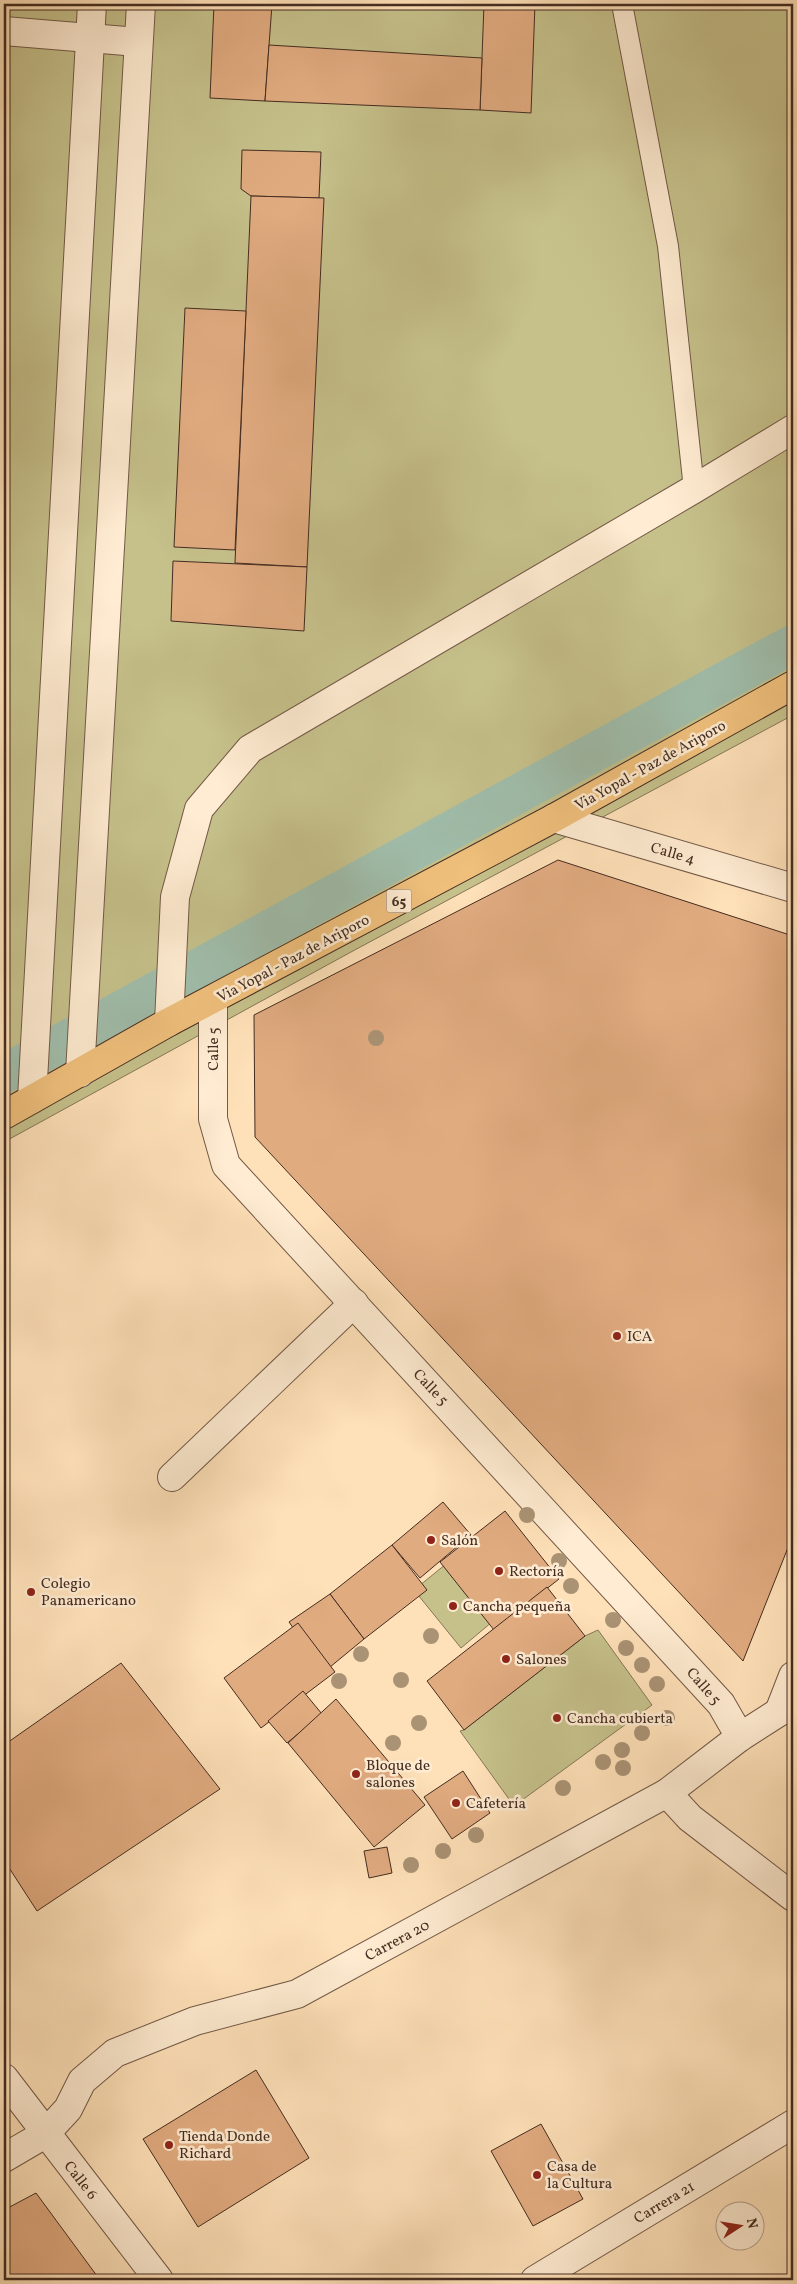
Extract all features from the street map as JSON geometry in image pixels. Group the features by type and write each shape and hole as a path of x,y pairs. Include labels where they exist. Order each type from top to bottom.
{"main road":[{"name":"Via Yopal - Paz de Ariporo","path":"4,1115 169,1021 212,1001 554,818 793,685"}],"street":[{"path":"32,1098 92,4"},
{"path":"80,1072 141,4"},
{"path":"4,31 138,42"},
{"path":"169,1021 175,897 199,809 250,749 793,429"},
{"name":"Calle 4","path":"554,818 793,888"},
{"name":"Calle 5","path":"212,1001 213,1119 226,1165 721,1704 740,1738"},
{"path":"172,1477 354,1303"},
{"path":"786,1709 793,1676"},
{"name":"Carrera 20","path":"4,2158 45,2134 68,2109 82,2081 115,2053 195,2021 296,1994 667,1793 740,1738 786,1709"},
{"path":"667,1793 690,1818 793,1897"},
{"name":"Calle 6","path":"4,2078 45,2134 159,2280"},
{"name":"Carrera 21","path":"535,2280 793,2124"}],"lane":[{"path":"622,4 668,246 694,489"}],"shaded area":[{"path":"4,4 793,4 793,715 351,952 4,1142"},
{"name":"Cancha pequeña","path":"446,1564 492,1622 461,1648 414,1590"},
{"name":"Cancha cubierta","path":"598,1630 652,1705 514,1806 460,1731 464,1730 585,1636"}],"building":[{"path":"214,4 272,4 265,101 210,98"},
{"path":"484,4 535,4 531,113 480,110"},
{"path":"269,45 482,58 480,110 265,101"},
{"path":"242,150 321,152 319,198 251,196 241,189"},
{"path":"251,196 324,198 307,567 235,563"},
{"path":"185,308 246,311 235,550 174,547"},
{"path":"173,561 307,567 304,631 171,621"},
{"name":"ICA","path":"558,860 793,936 793,1535 743,1661 255,1137 254,1015"},
{"name":"Salón","path":"443,1502 471,1535 420,1578 392,1545"},
{"name":"Rectoría","path":"505,1511 559,1579 494,1630 440,1562"},
{"path":"392,1545 427,1590 364,1639 330,1594"},
{"name":"Salones","path":"547,1587 585,1636 464,1730 427,1681"},
{"path":"330,1594 364,1639 324,1672 289,1622"},
{"path":"298,1623 335,1672 261,1728 224,1678"},
{"path":"121,1663 220,1789 37,1911 4,1860 4,1745"},
{"path":"303,1691 322,1714 287,1743 268,1721"},
{"name":"Bloque de salones","path":"336,1699 425,1805 374,1847 288,1743"},
{"name":"Cafetería","path":"463,1771 490,1813 452,1839 424,1797"},
{"path":"387,1847 392,1873 369,1878 364,1851"},
{"path":"256,2070 309,2158 198,2227 143,2139"},
{"name":"Casa de la Cultura","path":"541,2124 583,2199 533,2226 491,2151"},
{"path":"36,2193 100,2280 11,2280 4,2271 4,2210"}],"waterway":[{"path":"4,1074 793,644"}],"place":[{"name":"ICA","path":"617,1336"},
{"name":"Salón","path":"431,1540"},
{"name":"Rectoría","path":"499,1571"},
{"name":"Colegio Panamericano","path":"31,1592"},
{"name":"Cancha pequeña","path":"453,1606"},
{"name":"Salones","path":"506,1659"},
{"name":"Cancha cubierta","path":"557,1718"},
{"name":"Bloque de salones","path":"356,1774"},
{"name":"Cafetería","path":"456,1803"},
{"name":"Tienda Donde Richard","path":"169,2145"},
{"name":"Casa de la Cultura","path":"537,2175"}]}
